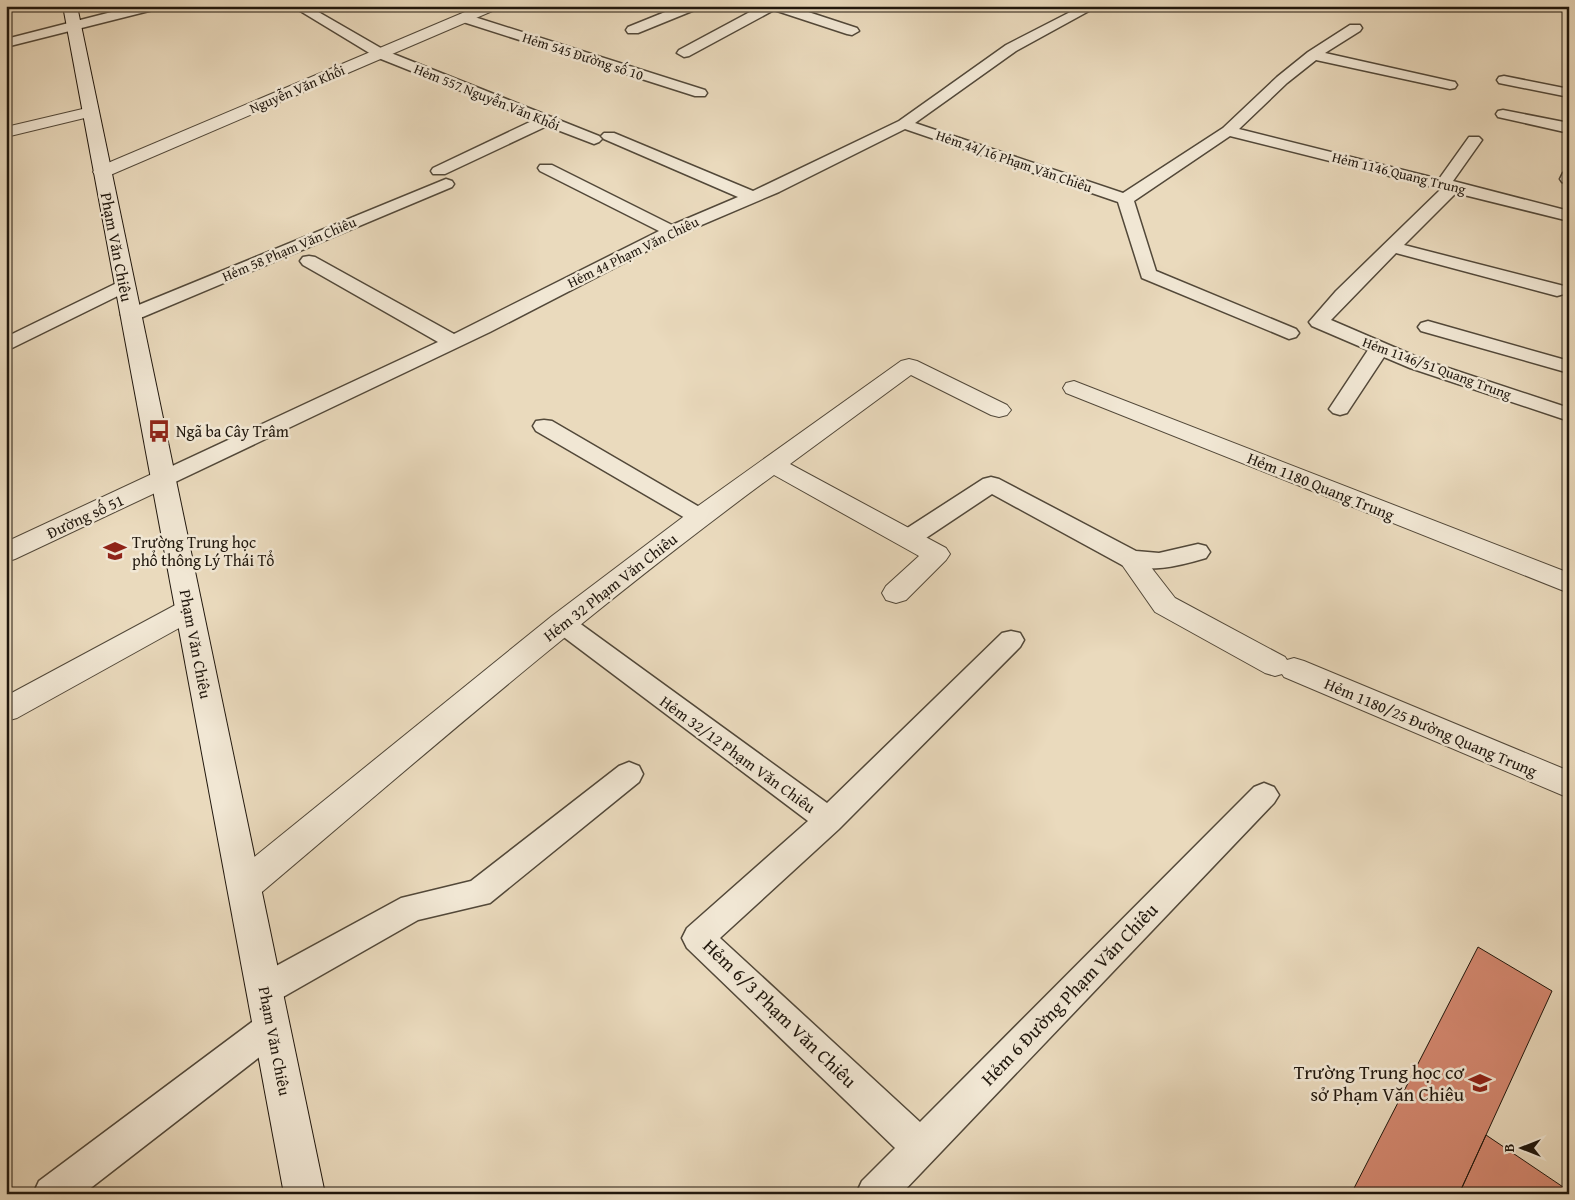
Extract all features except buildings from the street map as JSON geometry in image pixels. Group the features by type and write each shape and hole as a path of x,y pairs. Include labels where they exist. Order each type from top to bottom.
{"street":[{"name":"Nguyễn Văn Khối","path":"102,172 492,6"},
{"name":"Phạm Văn Chiêu","path":"71,15 305,1194"},
{"path":"6,132 91,112"},
{"name":"Hẻm 32 Phạm Văn Chiêu","path":"244,886 562,623 700,517 909,366 999,410"},
{"name":"Hẻm 1180 Quang Trung","path":"1074,388 1569,584"},
{"path":"772,464 937,554 896,593"},
{"name":"Đường số 51","path":"6,553 163,480"},
{"name":"Hẻm 1180/25 Đường Quang Trung","path":"1131,559 1165,605 1284,667 1569,785"},
{"path":"6,710 189,610"}],"lane":[{"path":"6,43 71,15 152,6"},
{"name":"Hẻm 557 Nguyễn Văn Khối","path":"298,6 381,54 545,121 601,138 751,196"},
{"path":"633,30 692,6"},
{"path":"684,53 771,6"},
{"path":"776,6 852,31"},
{"name":"Hẻm 44 Phạm Văn Chiêu","path":"163,480 453,342 672,231 773,188 904,124 1011,48 1092,6"},
{"name":"Hẻm 545 Đường số 10","path":"465,18 700,93"},
{"path":"1289,333 1148,274 1125,199 1228,131 1282,80 1313,56 1355,28"},
{"path":"1313,56 1450,86"},
{"path":"1504,80 1569,92"},
{"path":"1503,114 1569,128"},
{"name":"Hẻm 58 Phạm Văn Chiêu","path":"131,315 443,177 545,121"},
{"name":"Hẻm 44/16 Phạm Văn Chiêu","path":"904,124 1125,199"},
{"name":"Hẻm 1146 Quang Trung","path":"1228,131 1569,216"},
{"name":"Hẻm 1146/51 Quang Trung","path":"1474,140 1449,185 1393,247 1343,295 1319,322 1417,364 1569,414"},
{"path":"546,168 672,231"},
{"path":"1393,247 1557,290"},
{"path":"309,261 453,342"},
{"path":"6,345 125,285"},
{"path":"1428,327 1569,367"},
{"path":"1340,409 1380,348"},
{"path":"544,426 700,517"},
{"path":"910,538 990,484 1131,559 1159,560 1198,552"},
{"name":"Hẻm 32/12 Phạm Văn Chiêu","path":"562,623 829,820 1010,640"},
{"path":"264,990 412,908 479,893 629,774"},
{"name":"Hẻm 6 Đường Phạm Văn Chiêu","path":"875,1194 1264,795"},
{"name":"Hẻm 6/3 Phạm Văn Chiêu","path":"829,820 698,938 920,1147"},
{"path":"52,1194 272,1027"}],"place":[{"name":"Ngã ba Cây Trâm","path":"159,431"},
{"name":"Trường Trung học phổ thông Lý Thái Tổ","path":"115,551"},
{"name":"Trường Trung học cơ sở Phạm Văn Chiêu","path":"1480,1083"}]}
